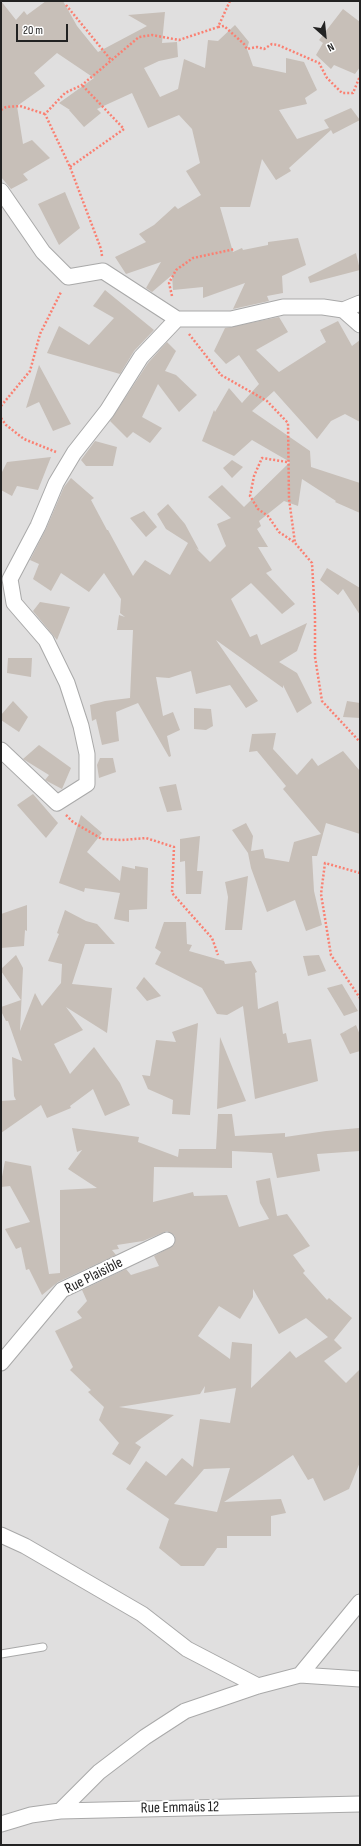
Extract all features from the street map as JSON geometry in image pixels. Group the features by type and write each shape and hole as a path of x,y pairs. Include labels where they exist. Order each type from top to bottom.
{"street":[{"path":"1,191 43,252 68,277 103,271 176,319 231,319 283,308 323,307 343,310 360,304"},
{"path":"343,310 360,325"},
{"path":"1,750 57,803 87,784 87,754 82,726 67,683 46,640 14,603 10,579 38,526 56,483 71,458 107,411 141,357 176,319"},
{"name":"Rue Plaisible","path":"1,1363 62,1290 167,1240"},
{"path":"1,1535 25,1546 142,1614 188,1648 258,1686"},
{"path":"300,1675 360,1602"},
{"path":"60,1811 99,1772 146,1737 185,1711 258,1686 300,1675 360,1679"},
{"name":"Rue Emmaüs 12","path":"1,1824 31,1815 60,1811 360,1804"}],"lane":[{"path":"1,1654 43,1647"}],"path":[{"path":"218,27 230,1"},
{"path":"66,5 111,60"},
{"path":"45,114 65,93 82,85 139,37 152,35 179,40 224,26 244,44 247,49 258,47 264,49 272,44 278,45 319,63 327,78 342,93 352,93 360,76"},
{"path":"70,167 124,129 82,85"},
{"path":"1,110 6,107 20,106 45,114 70,167 101,249 103,271"},
{"path":"235,249 193,258 176,270 169,283 176,319 221,375 267,402 288,423 287,462 289,499 295,543"},
{"path":"1,406 30,371 40,334 68,277"},
{"path":"1,418 6,426 24,440 71,458"},
{"path":"287,462 262,458 254,476 250,496 258,509 268,516 279,532 295,543 312,563 316,657 322,701 360,742"},
{"path":"63,812 73,822 102,839 122,840 146,838 174,847 172,893 212,938 218,955"},
{"path":"360,873 325,863 321,894 331,955 360,998"}],"shaded area":[{"path":"1,1 360,1 360,1845 1,1845"}],"building":[{"path":"1,1 16,20 24,11 27,15 46,1 63,1 77,26 98,52 147,26 128,15 165,12 162,43 177,42 178,57 159,61 144,68 160,97 178,89 184,59 205,68 208,40 218,41 235,25 249,42 247,49 253,66 286,73 286,58 304,62 317,90 305,98 307,104 279,110 297,139 329,128 324,120 351,108 360,120 333,134 331,130 289,168 291,171 276,180 262,159 250,207 220,207 233,252 242,248 243,250 268,245 268,242 298,238 306,265 282,276 283,293 267,296 269,301 233,309 245,283 203,298 203,287 173,290 172,275 152,292 146,288 161,262 126,274 115,257 146,242 139,234 154,225 175,206 178,209 201,195 186,171 200,163 192,129 179,115 148,128 132,93 97,109 101,113 84,127 70,110 59,103 94,78 57,53 34,73 45,86 17,106 23,144 32,140 50,158 23,174 28,180 11,189 1,177"},
{"path":"343,9 360,22 360,67 355,74 334,65 331,69 316,55 323,43 319,40"},
{"path":"65,192 80,228 59,245 38,204"},
{"path":"356,253 360,270 310,283 308,277"},
{"path":"105,290 154,330 134,351 120,374 47,353 59,326 89,345 114,318 93,306"},
{"path":"279,317 288,332 256,350 279,372 326,342 320,330 338,321 352,346 360,340 360,422 345,414 331,421 317,439 274,391 252,411 310,451 311,467 360,483 360,513 335,502 336,501 302,479 298,506 284,501 259,521 261,526 257,529 268,547 258,547 272,570 266,573 295,604 282,614 251,583 231,599 250,637 257,634 261,645 307,623 297,651 279,662 297,673 312,703 297,713 283,685 283,688 216,640 258,701 246,708 230,685 196,694 191,671 169,678 156,677 163,716 173,712 180,730 167,736 171,756 169,757 138,703 116,712 119,741 102,745 96,719 92,721 90,705 105,701 130,698 133,630 117,630 119,615 125,617 120,613 121,599 104,573 89,592 61,573 51,591 33,579 39,564 30,560 46,529 64,487 71,478 94,498 91,500 133,576 145,560 170,575 188,543 166,529 157,514 168,504 185,524 199,550 196,548 210,562 226,546 217,524 231,518 208,497 222,485 244,507 290,462 252,440 234,456 202,441 214,410 215,412 229,388 242,403 259,384 239,355 226,364 214,351 225,328"},
{"path":"167,342 176,351 165,371 176,375 197,395 179,412 158,384 142,417 162,428 150,443 133,432 127,438 110,421 148,363"},
{"path":"39,365 71,424 53,431 39,402 26,408"},
{"path":"95,441 117,447 113,466 86,466 81,460"},
{"path":"51,457 38,490 17,486 12,496 1,490 1,474 7,462"},
{"path":"232,460 243,467 232,478 223,468"},
{"path":"144,511 157,527 146,537 130,518"},
{"path":"327,568 360,588 360,615 343,589 338,595 320,580"},
{"path":"40,602 70,607 57,640 33,611"},
{"path":"8,658 32,658 31,677 7,673"},
{"path":"13,701 28,717 19,732 1,720 1,715"},
{"path":"347,701 360,703 360,718 343,717"},
{"path":"194,708 211,709 213,726 206,730 194,729"},
{"path":"276,733 273,749 297,775 312,758 318,766 343,751 360,771 360,834 326,823 317,856 312,856 314,891 322,925 306,931 295,900 267,912 251,868 248,853 232,830 246,823 253,836 251,851 263,849 265,858 289,862 294,842 321,834 283,789 286,786 257,751 249,752 252,734"},
{"path":"39,745 71,768 62,789 45,780 49,775 23,759"},
{"path":"100,758 113,758 116,772 99,778 97,765"},
{"path":"176,784 182,810 167,812 159,787"},
{"path":"33,794 58,823 46,838 17,805"},
{"path":"81,815 102,833 87,852 120,881 122,866 135,869 135,866 148,868 147,909 129,910 129,922 114,919 120,893 85,888 84,892 59,883"},
{"path":"200,836 197,871 203,871 201,894 186,894 185,861 180,862 180,839"},
{"path":"248,876 242,930 225,930 228,897 225,882"},
{"path":"27,905 27,931 25,930 24,946 1,948 1,914"},
{"path":"65,910 86,921 97,924 115,944 85,944 72,984 112,988 107,1033 66,1007 83,1030 54,1044 70,1074 94,1047 120,1083 130,1105 105,1116 93,1089 70,1106 71,1108 47,1118 41,1105 1,1133 1,1101 16,1100 14,1096 12,1057 22,1061 8,1021 6,1021 1,1011 1,1007 21,1000 1,969 16,955 23,968 20,1031 35,993 42,1006 61,983 62,964 48,961 59,934 57,933"},
{"path":"164,922 186,922 187,944 192,945 189,951 224,961 225,964 251,961 257,972 255,973 258,1009 278,1001 283,1034 286,1033 288,1043 311,1039 318,1081 255,1099 243,1006 227,1015 217,1014 202,988 155,964 161,952 155,948"},
{"path":"319,955 326,971 308,976 303,956"},
{"path":"144,977 161,996 147,1001 136,988"},
{"path":"342,984 358,1011 344,1016 327,988"},
{"path":"198,1023 190,1115 172,1114 173,1100 148,1089 142,1075 150,1076 156,1040 176,1042 172,1032"},
{"path":"356,1025 360,1035 360,1051 350,1054 340,1034"},
{"path":"220,1037 246,1101 217,1109"},
{"path":"218,1114 232,1114 235,1136 285,1133 285,1137 359,1128 360,1151 317,1154 320,1171 277,1178 272,1153 232,1151 232,1168 154,1167 153,1202 193,1192 194,1196 227,1195 239,1227 269,1219 260,1203 256,1181 270,1178 277,1216 287,1214 310,1246 293,1255 305,1271 303,1273 327,1300 329,1298 352,1318 334,1340 342,1348 324,1361 346,1383 360,1369 360,1462 349,1489 324,1501 313,1478 308,1480 293,1455 224,1502 281,1499 286,1513 271,1516 271,1536 227,1536 227,1548 217,1548 204,1566 181,1566 159,1548 169,1519 126,1489 146,1461 166,1476 182,1458 193,1467 200,1419 230,1423 236,1388 204,1393 205,1386 200,1394 119,1407 174,1415 135,1443 141,1447 130,1465 112,1454 119,1443 99,1420 104,1407 88,1392 91,1390 70,1370 73,1367 55,1331 82,1318 77,1312 87,1301 82,1290 126,1269 131,1275 159,1266 154,1256 174,1245 175,1236 167,1231 143,1241 117,1245 119,1249 112,1250 116,1255 58,1282 42,1295 29,1269 26,1270 21,1247 16,1249 5,1229 30,1222 10,1186 1,1187 1,1182 5,1161 31,1166 49,1274 60,1273 60,1190 97,1188 68,1169 82,1150 77,1152 72,1128 139,1137 138,1142 178,1157 179,1149 216,1149","holes":["253,1289 279,1334 306,1318 328,1337 296,1358 290,1351 251,1388 252,1344 232,1342 230,1359 198,1336 219,1306 240,1319 253,1297","230,1468 217,1512 174,1504 204,1469"]}]}
